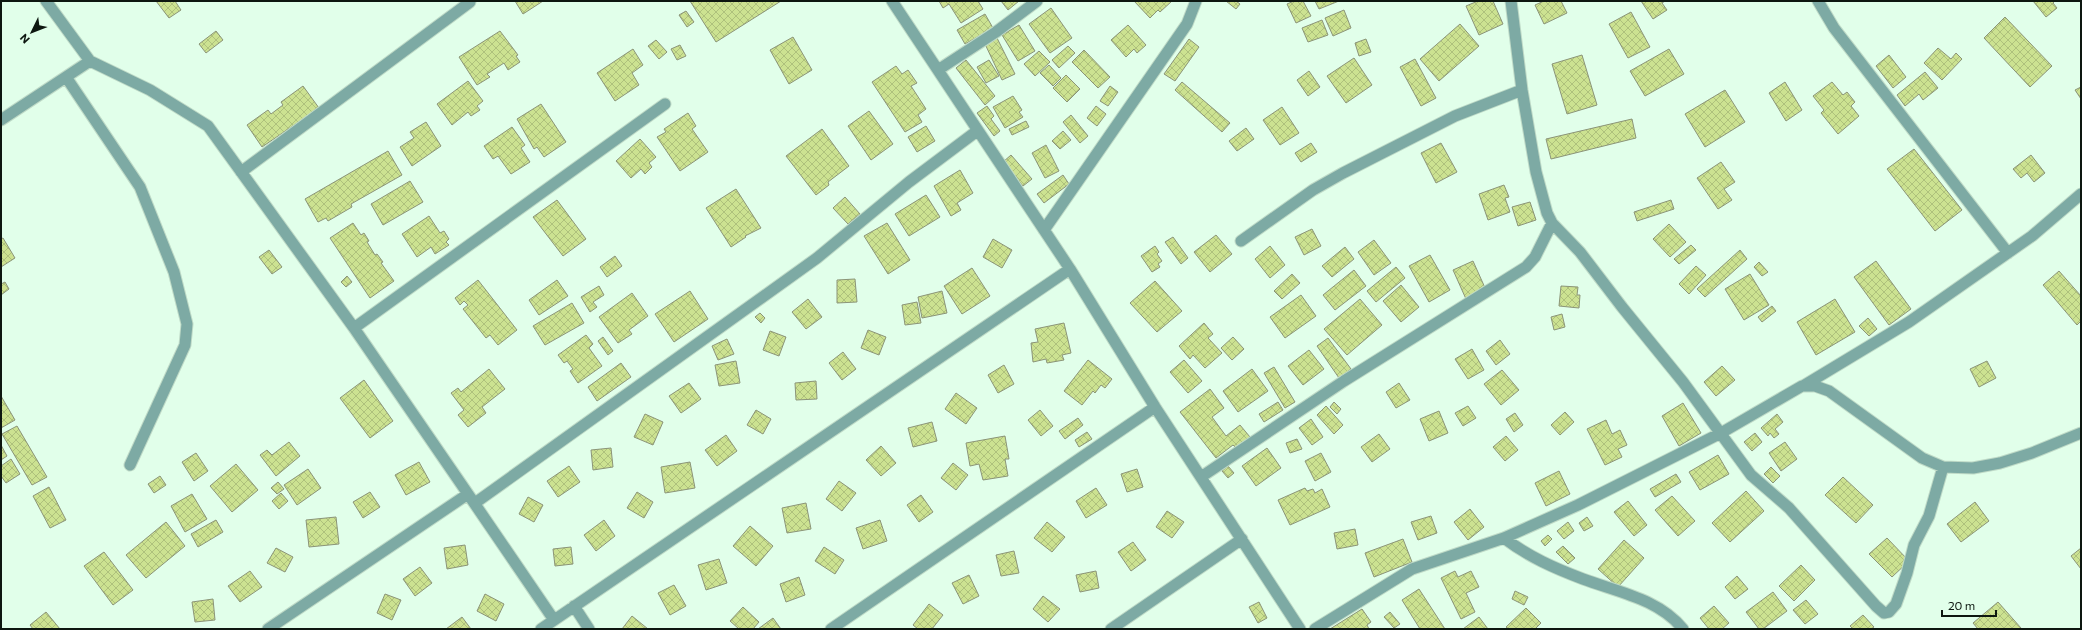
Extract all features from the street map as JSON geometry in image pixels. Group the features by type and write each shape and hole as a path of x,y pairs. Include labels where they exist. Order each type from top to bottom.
{"street":[{"path":"46,1 90,61 150,90 208,126 354,328 554,620"},
{"path":"892,1 1070,269 1154,408 1242,539 1300,629"},
{"path":"938,70 996,32 1037,1"},
{"path":"1044,230 1187,24 1196,1"},
{"path":"1511,1 1522,90 1536,172 1547,213 1552,222 1580,252 1721,433 1751,475 1789,508 1876,606 1884,613 1889,612 1896,604 1908,573 1914,545 1929,516 1943,467"},
{"path":"1818,1 1834,28 2008,253"},
{"path":"241,172 470,2"},
{"path":"1,120 90,61"},
{"path":"66,77 140,187 174,272 187,324 185,345 130,465"},
{"path":"1241,241 1313,190 1343,173 1455,116 1522,90"},
{"path":"354,328 665,104"},
{"path":"475,503 817,258 909,182 977,131"},
{"path":"1315,629 1412,569 1504,538 1578,505 1721,433 1910,322 2032,236 2081,194"},
{"path":"1201,477 1344,381 1526,267 1535,257 1552,222"},
{"path":"541,629 1070,269"},
{"path":"1802,386 1815,386 1829,391 1922,458 1943,467 1973,468 2000,463 2032,453 2081,433"},
{"path":"831,629 1154,408"},
{"path":"268,629 468,494"},
{"path":"1504,538 1533,558 1654,604 1673,617 1683,629"},
{"path":"1111,629 1242,539"},
{"path":"574,606 589,629"}],"building":[{"path":"156,1 175,1 181,10 169,18"},
{"path":"515,1 543,1 523,14"},
{"path":"690,1 781,1 716,42"},
{"path":"939,1 978,1 983,9 961,23 949,4 943,8"},
{"path":"1001,1 1019,1 1008,10"},
{"path":"1134,1 1172,1 1160,12 1158,10 1150,18"},
{"path":"1226,1 1236,1 1240,4 1236,9"},
{"path":"1294,1 1303,1 1311,16 1296,23 1287,4"},
{"path":"1315,1 1339,1 1319,9"},
{"path":"1478,1 1493,1 1503,24 1479,35 1466,6"},
{"path":"1544,1 1561,1 1567,13 1544,24 1535,5"},
{"path":"1641,1 1665,1 1662,3 1667,10 1653,19"},
{"path":"2033,1 2055,1 2053,3 2057,8 2046,17"},
{"path":"1051,8 1072,38 1050,53 1029,24"},
{"path":"1344,10 1351,28 1333,36 1325,18"},
{"path":"686,11 694,22 687,27 679,15"},
{"path":"1631,12 1650,47 1628,58 1609,24"},
{"path":"985,14 993,28 965,44 957,30"},
{"path":"2005,17 2052,66 2030,87 1984,38"},
{"path":"1322,20 1328,35 1308,42 1302,28"},
{"path":"1460,24 1479,46 1439,81 1420,59"},
{"path":"1019,25 1035,51 1018,61 1002,35"},
{"path":"1128,25 1146,45 1137,53 1134,49 1126,57 1111,40"},
{"path":"216,31 223,40 206,53 199,44"},
{"path":"500,31 518,55 516,56 520,62 508,70 504,63 487,74 490,77 477,85 459,57"},
{"path":"793,37 812,70 789,84 770,50"},
{"path":"997,38 1015,74 1002,80 985,44"},
{"path":"1189,39 1199,47 1175,81 1164,74"},
{"path":"1366,39 1371,52 1359,56 1355,43"},
{"path":"656,40 667,52 659,59 648,46"},
{"path":"680,45 686,56 677,60 671,49"},
{"path":"1068,46 1075,53 1059,68 1052,60"},
{"path":"1938,48 1951,59 1956,53 1962,59 1942,80 1924,63"},
{"path":"633,49 643,65 632,73 639,85 615,101 597,73"},
{"path":"1669,49 1684,74 1645,96 1630,71"},
{"path":"1084,50 1110,77 1098,88 1072,62"},
{"path":"1039,51 1050,62 1035,76 1024,64"},
{"path":"1582,55 1597,105 1567,114 1552,64"},
{"path":"1889,55 1906,77 1893,88 1876,66"},
{"path":"1354,58 1372,85 1346,103 1327,76"},
{"path":"1415,59 1436,98 1421,106 1400,67"},
{"path":"966,60 995,96 985,105 956,68"},
{"path":"989,60 999,76 986,83 977,67"},
{"path":"1049,65 1061,78 1053,86 1040,73"},
{"path":"896,66 902,74 908,70 917,83 911,86 926,109 918,115 922,122 905,132 872,82"},
{"path":"1309,71 1320,87 1308,96 1297,80"},
{"path":"1925,72 1938,88 1923,100 1919,94 1905,106 1897,95"},
{"path":"1066,75 1080,89 1067,102 1053,88"},
{"path":"468,81 483,101 477,106 480,110 471,116 468,112 452,125 437,104"},
{"path":"1182,82 1230,123 1222,132 1175,90"},
{"path":"1785,82 1802,110 1786,121 1769,93"},
{"path":"1832,82 1843,95 1847,92 1855,102 1851,106 1859,116 1838,134 1821,113 1824,110 1813,96"},
{"path":"303,86 319,108 262,147 247,125 268,110 271,114 283,105 281,102"},
{"path":"1110,86 1118,92 1108,106 1100,101"},
{"path":"2081,87 2081,99 2075,90"},
{"path":"1725,90 1745,122 1705,147 1685,114"},
{"path":"1013,96 1022,110 1019,112 1023,117 1005,128 993,107"},
{"path":"541,104 566,142 544,157 537,147 534,149 517,119"},
{"path":"987,106 994,116 991,119 1000,131 994,136 977,113"},
{"path":"1096,106 1106,114 1097,126 1087,118"},
{"path":"1282,107 1299,133 1280,145 1263,120"},
{"path":"869,111 893,144 871,160 848,126"},
{"path":"688,113 696,126 692,129 708,152 680,171 657,137 666,132 664,129"},
{"path":"1071,115 1088,136 1080,143 1063,122"},
{"path":"1632,119 1636,138 1551,159 1546,139"},
{"path":"1026,121 1029,127 1012,135 1009,129"},
{"path":"426,122 441,146 412,166 400,147 414,138 410,132"},
{"path":"926,126 935,141 917,152 908,137"},
{"path":"512,127 525,145 521,148 530,162 511,174 498,156 493,159 484,146"},
{"path":"1246,128 1254,139 1237,151 1229,141"},
{"path":"822,129 849,166 828,182 829,185 816,195 786,156"},
{"path":"1063,131 1071,140 1060,149 1052,141"},
{"path":"640,139 656,157 649,163 652,167 645,174 641,169 631,178 616,161"},
{"path":"1311,143 1317,152 1301,162 1295,153"},
{"path":"1441,143 1457,172 1436,183 1421,153"},
{"path":"1046,145 1059,171 1045,178 1032,153"},
{"path":"1914,149 1962,210 1935,231 1887,169"},
{"path":"388,151 402,175 351,204 352,207 328,221 326,218 318,222 305,199"},
{"path":"1011,155 1032,179 1023,186 1003,162"},
{"path":"2031,155 2045,173 2034,182 2027,173 2021,178 2013,169"},
{"path":"1721,162 1735,182 1724,189 1732,200 1718,209 1697,178"},
{"path":"960,170 973,193 957,203 961,210 951,216 934,186"},
{"path":"1063,175 1069,184 1044,203 1037,194"},
{"path":"410,181 423,202 383,225 371,204"},
{"path":"1504,185 1509,197 1505,198 1510,212 1488,220 1479,194"},
{"path":"736,189 761,228 745,236 746,237 731,247 706,208"},
{"path":"926,195 940,217 909,236 895,214"},
{"path":"845,197 860,214 848,224 833,208"},
{"path":"557,200 586,239 563,256 533,217"},
{"path":"1671,200 1674,209 1637,221 1634,212"},
{"path":"1530,202 1536,220 1518,226 1512,207"},
{"path":"429,216 440,233 444,231 449,239 446,242 449,245 435,254 431,247 417,257 402,234"},
{"path":"353,223 361,235 364,233 369,241 367,242 375,255 377,254 383,262 381,263 394,281 370,298 330,238"},
{"path":"887,223 910,260 888,274 864,236"},
{"path":"1669,224 1686,242 1670,257 1653,239"},
{"path":"1312,229 1321,246 1304,255 1295,237"},
{"path":"1216,235 1232,254 1210,272 1194,252"},
{"path":"1173,237 1188,258 1181,264 1165,242"},
{"path":"3,238 15,258 1,267 1,239"},
{"path":"993,239 1012,250 1002,268 983,257"},
{"path":"1374,240 1391,263 1374,275 1358,252"},
{"path":"1691,245 1696,250 1679,264 1674,259"},
{"path":"1155,246 1159,252 1157,254 1162,261 1158,264 1160,267 1152,272 1141,256"},
{"path":"1270,246 1285,265 1270,278 1255,259"},
{"path":"1345,247 1354,259 1332,277 1322,266"},
{"path":"269,250 282,267 272,274 259,257"},
{"path":"1740,250 1747,259 1705,297 1697,289"},
{"path":"1430,255 1450,290 1429,302 1409,266"},
{"path":"615,256 622,266 607,277 600,267"},
{"path":"1473,261 1486,290 1466,299 1453,270"},
{"path":"1876,261 1911,309 1889,325 1854,277"},
{"path":"1759,262 1768,272 1762,276 1754,267"},
{"path":"1696,266 1706,275 1689,294 1679,284"},
{"path":"1396,267 1405,278 1376,302 1367,291"},
{"path":"972,268 990,296 962,314 944,286"},
{"path":"1354,270 1366,286 1335,310 1323,295"},
{"path":"2059,271 2081,296 2081,321 2077,325 2043,285"},
{"path":"1292,274 1300,283 1282,299 1274,291"},
{"path":"1750,274 1769,305 1744,320 1725,289"},
{"path":"347,276 352,282 346,287 341,282"},
{"path":"855,279 857,302 837,303 837,280"},
{"path":"478,280 517,330 498,345 490,335 486,338 463,309 468,305 464,301 460,305 455,298"},
{"path":"557,280 568,296 539,315 529,300"},
{"path":"1155,281 1182,311 1157,332 1130,303"},
{"path":"5,282 9,289 1,295 1,284"},
{"path":"1401,285 1419,307 1401,322 1383,301"},
{"path":"599,286 604,295 593,302 597,307 590,312 581,297"},
{"path":"1561,286 1578,287 1577,295 1580,295 1579,308 1559,306"},
{"path":"690,291 708,319 674,342 655,314"},
{"path":"942,291 947,313 922,318 918,297"},
{"path":"632,293 648,316 629,330 632,334 618,343 599,317"},
{"path":"1301,295 1316,316 1285,338 1270,317"},
{"path":"808,299 822,317 806,329 792,312"},
{"path":"1360,299 1382,325 1347,355 1324,329"},
{"path":"1835,299 1855,332 1816,355 1797,322"},
{"path":"917,302 921,323 905,325 902,305"},
{"path":"572,303 584,323 545,345 533,326"},
{"path":"1772,306 1776,311 1762,322 1758,317"},
{"path":"760,313 765,318 761,323 755,317"},
{"path":"1562,314 1565,327 1554,330 1551,317"},
{"path":"1868,318 1877,329 1869,336 1859,326"},
{"path":"1064,323 1071,353 1062,355 1064,360 1047,363 1046,359 1033,362 1031,343 1038,342 1035,329"},
{"path":"1204,323 1213,334 1208,338 1222,353 1205,368 1193,355 1190,359 1179,346"},
{"path":"868,330 886,337 879,355 861,348"},
{"path":"770,331 786,337 779,356 763,350"},
{"path":"586,335 593,344 589,348 602,366 578,383 570,371 573,369 567,361 564,363 558,355"},
{"path":"603,337 613,351 608,355 598,341"},
{"path":"1233,337 1244,349 1232,360 1221,348"},
{"path":"1328,338 1351,369 1339,378 1317,346"},
{"path":"727,339 734,354 718,360 712,346"},
{"path":"1500,340 1510,354 1496,365 1486,351"},
{"path":"1472,349 1484,370 1468,379 1455,359"},
{"path":"1309,350 1324,369 1303,385 1288,366"},
{"path":"843,352 856,369 842,380 829,363"},
{"path":"1088,360 1112,379 1105,388 1101,385 1095,393 1093,391 1082,405 1064,391"},
{"path":"1184,360 1202,381 1188,393 1170,372"},
{"path":"736,361 740,383 719,386 715,365"},
{"path":"1987,361 1996,378 1979,387 1970,369"},
{"path":"621,363 631,377 597,401 588,387"},
{"path":"1004,365 1014,384 998,393 988,375"},
{"path":"1722,366 1735,380 1716,396 1704,382"},
{"path":"1274,367 1295,402 1285,408 1264,373"},
{"path":"489,369 505,389 482,407 486,413 468,427 458,415 464,410 451,393 458,388 461,392"},
{"path":"1252,369 1268,391 1238,412 1223,391"},
{"path":"1502,370 1519,390 1501,405 1484,384"},
{"path":"364,380 393,421 370,438 340,398"},
{"path":"816,381 817,399 796,400 795,383"},
{"path":"689,383 701,399 681,413 669,396"},
{"path":"1399,383 1410,400 1396,408 1386,392"},
{"path":"1210,389 1224,408 1212,417 1226,436 1240,425 1250,437 1236,448 1233,445 1216,458 1180,412"},
{"path":"956,393 977,408 966,424 945,409"},
{"path":"1,396 15,420 1,428"},
{"path":"1278,402 1283,410 1264,422 1259,414"},
{"path":"1334,402 1341,409 1337,414 1330,407"},
{"path":"1683,403 1701,433 1679,446 1662,416"},
{"path":"1326,406 1343,425 1334,434 1317,415"},
{"path":"1468,406 1476,418 1463,426 1455,413"},
{"path":"756,410 771,419 763,434 747,425"},
{"path":"1040,410 1053,426 1041,436 1028,420"},
{"path":"1439,411 1448,433 1429,441 1420,419"},
{"path":"1565,412 1574,422 1560,435 1551,425"},
{"path":"1515,413 1523,425 1514,432 1506,419"},
{"path":"645,414 663,422 653,445 634,437"},
{"path":"1777,414 1783,422 1775,429 1779,434 1774,438 1770,433 1768,436 1761,428"},
{"path":"1078,418 1083,425 1065,439 1059,431"},
{"path":"1311,419 1323,437 1312,445 1299,428"},
{"path":"1606,420 1612,434 1620,430 1627,445 1618,449 1622,457 1605,465 1587,429"},
{"path":"932,422 937,441 913,447 908,428"},
{"path":"17,426 47,477 32,485 2,434"},
{"path":"1087,432 1092,439 1079,447 1075,440"},
{"path":"1755,433 1762,442 1752,451 1744,442"},
{"path":"1379,434 1390,449 1372,462 1361,447"},
{"path":"726,435 737,451 717,466 705,450"},
{"path":"1005,436 1009,459 1005,459 1008,476 983,480 979,464 970,466 966,443"},
{"path":"1506,436 1518,450 1505,461 1493,447"},
{"path":"1297,439 1302,449 1290,453 1286,443"},
{"path":"289,442 300,456 276,476 260,455 267,450 272,455"},
{"path":"1785,442 1797,459 1781,471 1769,453"},
{"path":"1,445 7,456 1,460"},
{"path":"881,446 896,463 881,476 866,460"},
{"path":"611,448 613,467 593,470 591,450"},
{"path":"1267,448 1281,468 1256,486 1242,466"},
{"path":"196,453 208,471 194,481 182,462"},
{"path":"1321,453 1331,472 1315,481 1305,461"},
{"path":"1718,455 1729,474 1700,490 1689,472"},
{"path":"11,459 20,474 6,483 1,476 1,466"},
{"path":"419,462 430,482 406,495 395,475"},
{"path":"690,462 695,488 665,493 661,467"},
{"path":"953,463 968,475 956,490 941,478"},
{"path":"236,464 258,490 232,512 210,486"},
{"path":"569,466 580,482 558,497 547,481"},
{"path":"1228,466 1234,473 1228,478 1222,471"},
{"path":"1771,467 1780,476 1773,483 1764,474"},
{"path":"308,469 321,488 297,505 284,485"},
{"path":"1137,469 1143,487 1127,492 1121,474"},
{"path":"1559,471 1570,494 1546,506 1535,483"},
{"path":"1676,474 1681,482 1655,497 1650,489"},
{"path":"160,476 166,485 154,493 148,484"},
{"path":"1843,477 1873,505 1856,523 1825,495"},
{"path":"839,481 856,493 842,511 826,499"},
{"path":"278,482 284,489 277,494 271,488"},
{"path":"49,487 66,520 50,528 33,496"},
{"path":"1096,488 1107,505 1086,518 1076,501"},
{"path":"1305,488 1307,491 1313,489 1315,493 1322,489 1330,507 1290,525 1278,500"},
{"path":"1746,491 1764,511 1730,542 1712,523"},
{"path":"370,492 380,507 363,518 353,502"},
{"path":"637,492 653,502 644,518 627,508"},
{"path":"281,493 288,501 279,509 272,501"},
{"path":"192,494 207,519 185,532 171,506"},
{"path":"921,495 933,512 919,522 907,505"},
{"path":"1672,496 1695,521 1678,536 1655,510"},
{"path":"528,497 543,505 534,522 519,514"},
{"path":"1628,501 1647,525 1634,536 1614,512"},
{"path":"1975,502 1989,521 1961,542 1947,524"},
{"path":"806,503 811,529 787,533 782,508"},
{"path":"1470,509 1484,527 1468,540 1454,522"},
{"path":"1167,511 1184,522 1172,538 1156,527"},
{"path":"1431,516 1437,533 1418,540 1411,522"},
{"path":"336,517 339,544 309,547 306,520"},
{"path":"1587,517 1593,526 1584,531 1579,523"},
{"path":"216,520 223,532 198,547 191,534"},
{"path":"604,520 615,536 596,551 584,535"},
{"path":"880,520 887,541 863,549 856,528"},
{"path":"166,522 185,546 146,578 126,555"},
{"path":"1047,522 1065,537 1052,552 1034,538"},
{"path":"1568,522 1574,531 1564,539 1557,531"},
{"path":"750,526 773,546 756,566 733,546"},
{"path":"1355,529 1358,545 1337,549 1334,533"},
{"path":"1548,535 1552,539 1545,546 1541,541"},
{"path":"1887,538 1909,561 1892,577 1869,554"},
{"path":"1403,539 1412,562 1374,577 1365,553"},
{"path":"1624,540 1644,558 1618,587 1598,569"},
{"path":"1133,542 1146,560 1131,571 1118,552"},
{"path":"465,545 468,565 447,569 444,548"},
{"path":"1563,546 1575,558 1568,564 1556,552"},
{"path":"571,547 573,564 555,566 553,549"},
{"path":"824,547 844,560 835,574 815,561"},
{"path":"276,548 293,557 285,572 267,563"},
{"path":"2081,548 2081,569 2071,556"},
{"path":"1014,551 1019,573 1001,576 996,555"},
{"path":"104,552 133,590 113,605 84,566"},
{"path":"719,559 727,583 706,590 698,565"},
{"path":"1801,565 1815,580 1794,601 1779,586"},
{"path":"420,567 432,583 415,596 403,579"},
{"path":"250,571 262,587 240,602 228,586"},
{"path":"1096,571 1099,588 1080,592 1076,575"},
{"path":"1455,571 1458,577 1471,571 1479,587 1466,593 1475,612 1461,619 1441,578"},
{"path":"969,575 979,596 963,604 952,583"},
{"path":"1737,576 1748,589 1735,599 1725,587"},
{"path":"799,577 805,595 786,602 780,584"},
{"path":"674,585 686,606 670,615 658,593"},
{"path":"1419,589 1445,629 1420,629 1402,600"},
{"path":"1515,591 1528,597 1524,605 1512,599"},
{"path":"1773,592 1787,611 1763,629 1759,629 1746,612"},
{"path":"385,594 401,600 392,620 377,613"},
{"path":"485,594 504,604 496,621 477,611"},
{"path":"1043,596 1060,609 1048,622 1033,609"},
{"path":"213,599 215,620 195,622 192,602"},
{"path":"1806,600 1818,614 1805,624 1793,610"},
{"path":"1259,602 1267,618 1258,623 1249,607"},
{"path":"1998,602 2021,628 2020,629 1978,629 1973,623"},
{"path":"929,604 943,615 932,629 918,629 913,625"},
{"path":"1714,606 1729,623 1722,629 1709,629 1700,618"},
{"path":"743,607 759,622 753,629 739,629 730,621"},
{"path":"1526,608 1541,623 1535,629 1508,629 1506,627"},
{"path":"1362,609 1371,622 1367,625 1369,629 1330,629"},
{"path":"46,612 60,629 33,629 30,625"},
{"path":"1390,612 1400,624 1394,628 1384,617"},
{"path":"1863,615 1874,627 1871,629 1853,629 1850,626"},
{"path":"632,616 648,629 622,629"},
{"path":"462,617 471,629 446,629"},
{"path":"1479,617 1488,629 1463,629"},
{"path":"773,618 781,629 758,629"}]}
